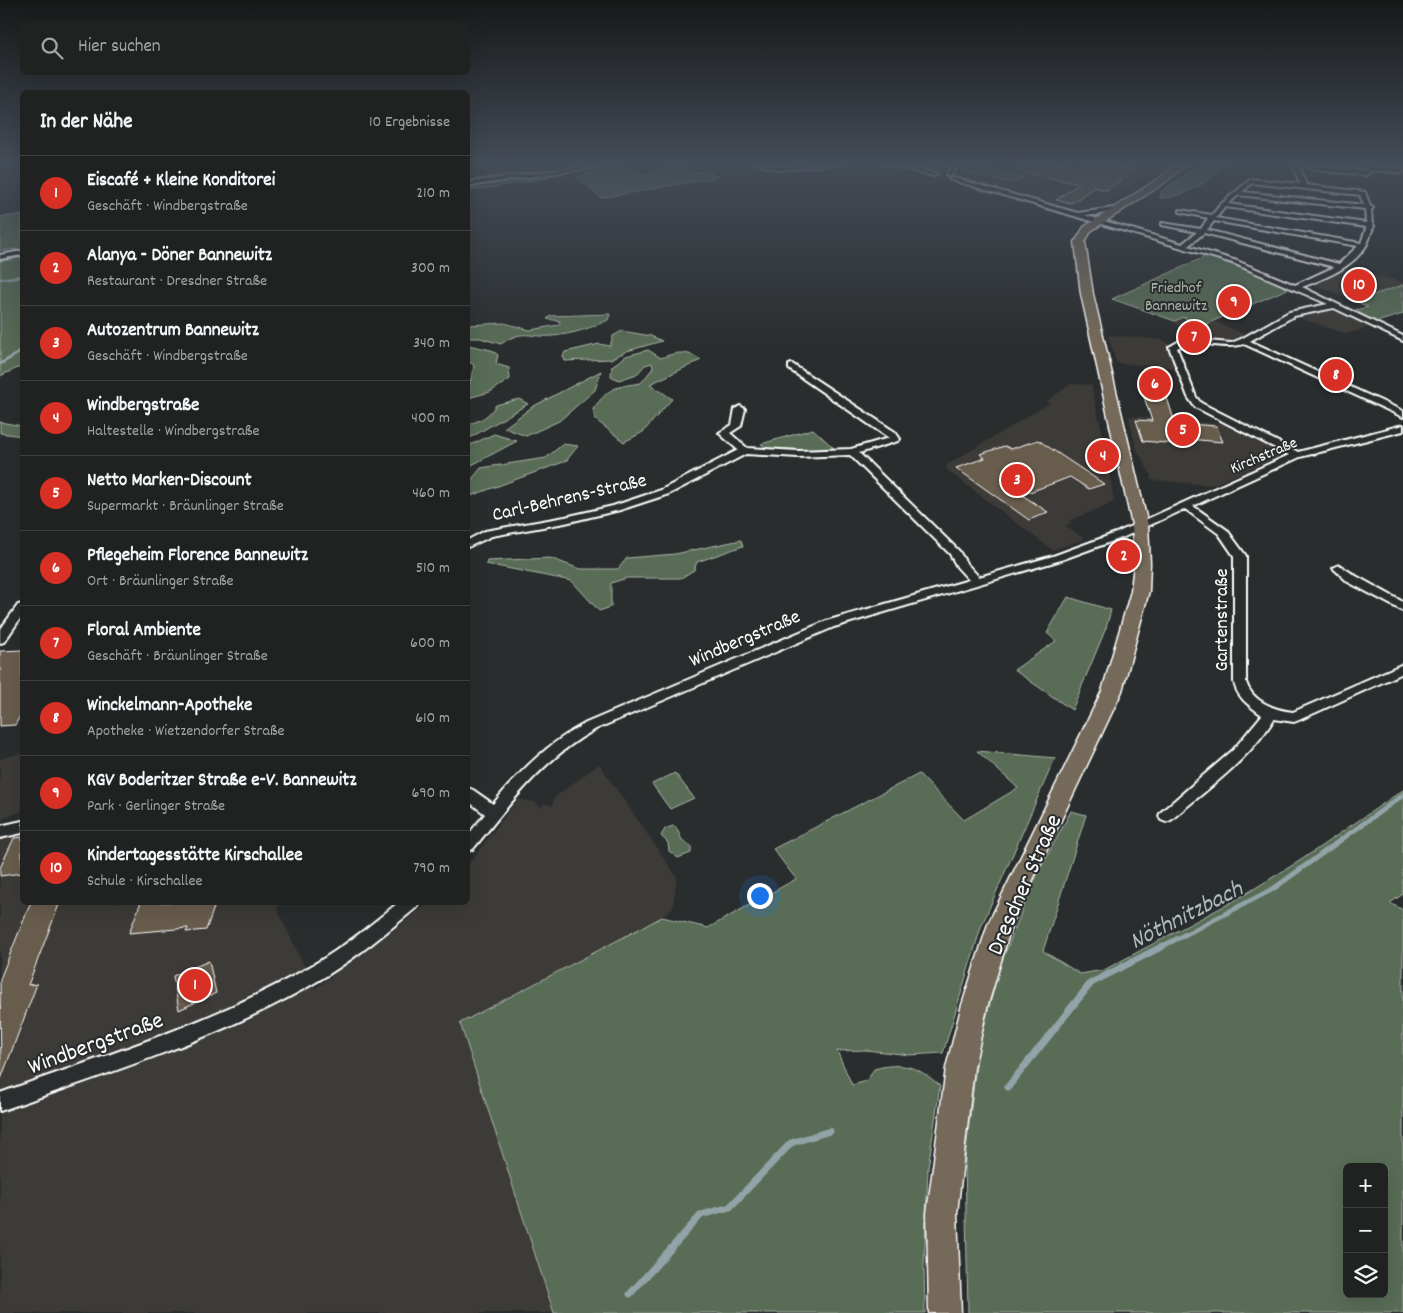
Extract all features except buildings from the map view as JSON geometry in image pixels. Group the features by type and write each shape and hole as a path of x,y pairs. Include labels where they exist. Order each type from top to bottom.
{"main road":[{"path":"1087,229 1099,224"},
{"path":"1091,241 1103,224"},
{"name":"Dresdner Straße","path":"945,1313 942,1213 960,1068 974,1008 1000,924 1112,691 1140,591 1142,563 1140,525 1082,265 1091,241 1080,242 1087,229"}],"street":[{"path":"1083,224 1087,229"},
{"path":"1112,224 1235,262 1336,305 1403,339"},
{"path":"1166,224 1203,231 1339,266"},
{"path":"1183,246 1203,231 1207,224"},
{"path":"1246,224 1363,245"},
{"path":"1296,287 1339,266 1363,245 1371,226 1359,224"},
{"path":"0,257 20,254"},
{"path":"1297,456 1198,406 1192,397 1173,347 1184,341 1232,345 1244,341 1292,314 1336,305"},
{"path":"1244,341 1403,414"},
{"path":"740,409 736,426 724,433 744,451 798,454 852,452 895,439 892,434 792,367"},
{"name":"Kirchstraße","path":"1140,525 1187,506 1297,456 1403,428"},
{"name":"Carl-Behrens-Straße","path":"470,543 489,533 565,520 616,508 665,492 744,451"},
{"path":"852,452 955,553 961,565 977,581"},
{"name":"Gartenstraße","path":"1187,506 1223,532 1240,556 1240,682 1242,690 1249,698 1270,714"},
{"name":"Windbergstraße","path":"470,844 530,768 572,735 830,624 1057,558 1140,525"},
{"path":"1339,568 1352,579 1403,607"},
{"path":"0,639 20,611"},
{"path":"1166,816 1241,750 1265,725 1270,714 1294,717 1304,714 1403,668"},
{"path":"470,795 495,813"},
{"path":"0,832 20,827"},
{"name":"Windbergstraße","path":"0,1102 187,1034 280,992 355,947 407,905"}],"shaded area":[{"path":"1347,269 1403,282 1403,285 1355,301 1315,285"},
{"path":"1322,312 1342,312 1369,327 1347,334 1300,318"},
{"path":"1182,317 1204,325 1213,321 1246,335 1224,342 1183,339 1175,321"},
{"path":"1108,335 1163,340 1168,344 1177,368 1116,363"},
{"path":"1071,384 1091,385 1104,441 1114,502 1069,521 1072,523 1065,526 1085,539 1052,550 947,470 947,465 1050,403 1047,401"},
{"path":"1128,416 1225,424 1274,449 1281,456 1212,485 1150,480 1151,475 1137,450"},
{"path":"20,754 20,812 0,820 0,759"},
{"path":"599,764 677,877 673,907 662,917 460,1023 554,1313 0,1313 0,839 7,833 20,831 20,905 278,905 277,909 315,989 426,905 470,905 470,862 518,799 535,802 541,807 545,803 552,806 555,797"}],"green space":[{"path":"0,224 20,224 20,367 0,376 0,260 14,257 16,249 0,251"},
{"name":"Friedhof Bannewitz","path":"1207,256 1292,287 1204,325 1183,317 1175,321 1112,299"},
{"path":"1403,285 1403,314 1373,323 1351,311 1368,307 1355,301"},
{"path":"610,314 608,320 602,323 560,335 521,335 515,336 501,344 480,338 470,338 470,325 504,323 530,330 559,325 560,321 547,319 550,316"},
{"path":"622,331 651,336 662,341 627,351 611,359 565,361 563,356 565,352 599,344 610,346 613,336"},
{"path":"470,345 491,350 498,355 496,364 509,368 510,379 490,392 470,397 470,382 474,365 470,362"},
{"path":"648,350 661,358 672,354 686,353 701,360 650,384 672,399 643,432 624,442 596,420 593,409 613,389 641,383 653,368 652,363 645,365 637,374 619,380 611,376 612,366 626,356"},
{"path":"601,371 595,390 559,421 526,436 504,428 532,407"},
{"path":"519,399 528,404 470,438 470,423 484,418 496,405"},
{"path":"0,422 20,426 20,436 0,433"},
{"path":"813,429 837,451 765,448 761,444"},
{"path":"494,434 517,441 470,466 470,445"},
{"path":"563,444 578,446 566,461 470,496 470,482 481,468 546,458"},
{"path":"741,540 743,546 697,562 694,570 681,578 627,578 611,583 611,607 599,611 572,581 486,564 487,561 550,558 580,569 618,569 627,558 675,554"},
{"path":"1068,597 1111,610 1106,628 1072,710 1014,670 1056,641 1047,633"},
{"path":"977,751 1055,758 981,927 943,1053 910,1055 866,1050 837,1051 852,1085 867,1081 874,1069 902,1066 918,1070 940,1086 928,1168 924,1266 925,1313 554,1313 460,1023 662,917 708,928 796,879 773,849 919,774 964,820 1018,788"},
{"path":"675,773 694,798 670,809 652,784"},
{"path":"1403,790 1403,894 1390,903 1403,910 1403,1313 968,1313 965,1160 978,1050 1000,966 1033,883 1071,811 1086,815 1043,951 1080,974 1104,970 1239,898 1301,860"},
{"path":"673,826 676,827 682,840 691,846 691,853 678,858 669,851 668,843 661,836 665,829"}],"waterway":[{"path":"0,261 20,257"},
{"path":"0,279 20,276"},
{"path":"0,364 20,352"},
{"name":"Nöthnitzbach","path":"1161,947 1273,889 1403,795"},
{"name":"Nöthnitzbach","path":"1008,1087 1091,983 1163,946"},
{"name":"Nöthnitzbach","path":"630,1294 701,1215 730,1207 791,1143 830,1131"}],"place":[{"name":"Kindertagesstätte Kirschallee","path":"1359,285"},
{"name":"KGV Boderitzer Straße e-V. Bannewitz","path":"1234,302"},
{"name":"Floral Ambiente","path":"1194,337"},
{"name":"Winckelmann-Apotheke","path":"1336,375"},
{"name":"Pflegeheim Florence Bannewitz","path":"1155,384"},
{"name":"Netto Marken-Discount","path":"1183,430"},
{"name":"Windbergstraße","path":"1103,456"},
{"name":"Autozentrum Bannewitz","path":"1017,480"},
{"name":"Alanya - Döner Bannewitz","path":"1124,556"},
{"name":"Eiscafé + Kleine Konditorei","path":"195,985"}]}
